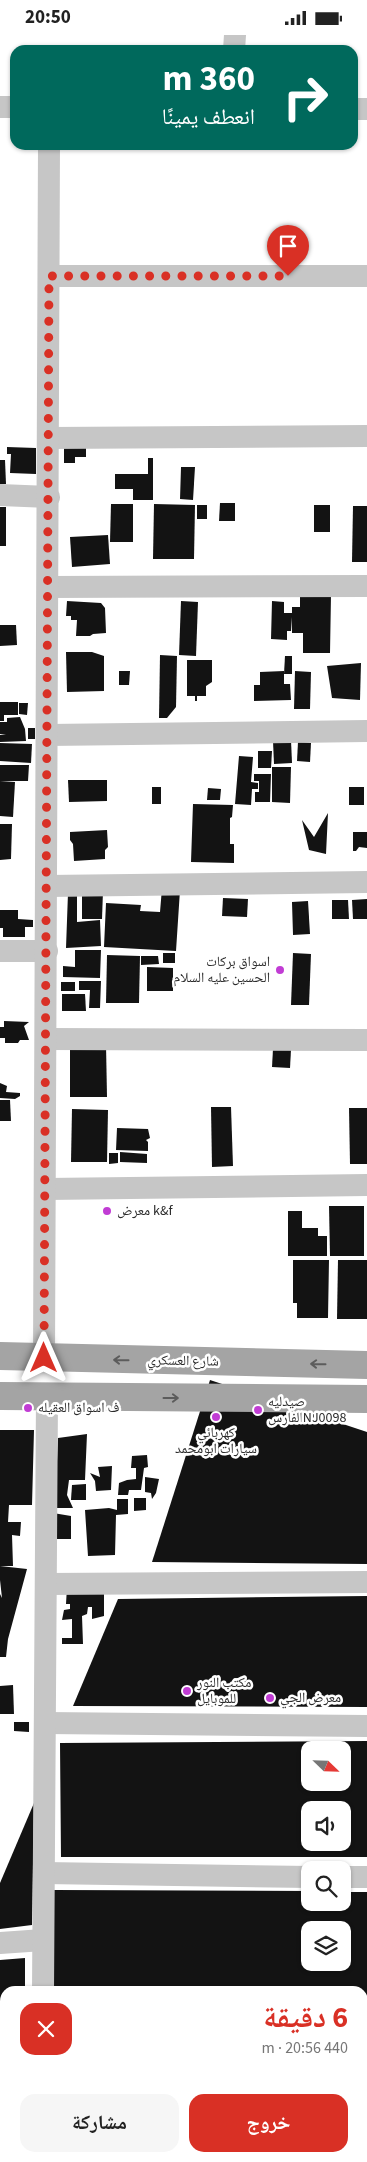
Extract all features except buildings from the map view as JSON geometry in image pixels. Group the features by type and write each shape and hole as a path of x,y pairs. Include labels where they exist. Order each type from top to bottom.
{"main road":[{"name":"شارع العسكري","path":"0,1356 367,1365"},
{"path":"0,1396 367,1399"}],"street":[{"path":"44,1358 47,1039 49,150"},
{"path":"49,276 367,276"},
{"path":"48,438 367,436"},
{"path":"0,495 48,497"},
{"path":"48,587 367,586"},
{"path":"48,735 367,731"},
{"path":"47,885 367,882"},
{"path":"0,951 47,951"},
{"path":"47,1039 367,1040"},
{"path":"46,1189 367,1185"},
{"path":"43,1986 47,1397"},
{"path":"46,1584 367,1582"},
{"path":"45,1723 367,1726"},
{"path":"44,1873 301,1877"},
{"path":"351,1877 367,1877"},
{"path":"0,1943 44,1941"}],"place":[{"name":"اسواق بركات الحسين عليه السلام","path":"280,970"},
{"name":"معرض k&f","path":"107,1211"},
{"name":"ف اسواق العقيله","path":"28,1408"},
{"name":"صيدليه الفارسNJ0098","path":"258,1410"},
{"name":"كهربائي سيارات ابومحمد","path":"216,1417"},
{"name":"مكتب النور للموبايل","path":"187,1691"},
{"name":"معرض الجي","path":"270,1698"}],"route":[{"path":"44,1358 47,1076 49,276 288,276"}]}
